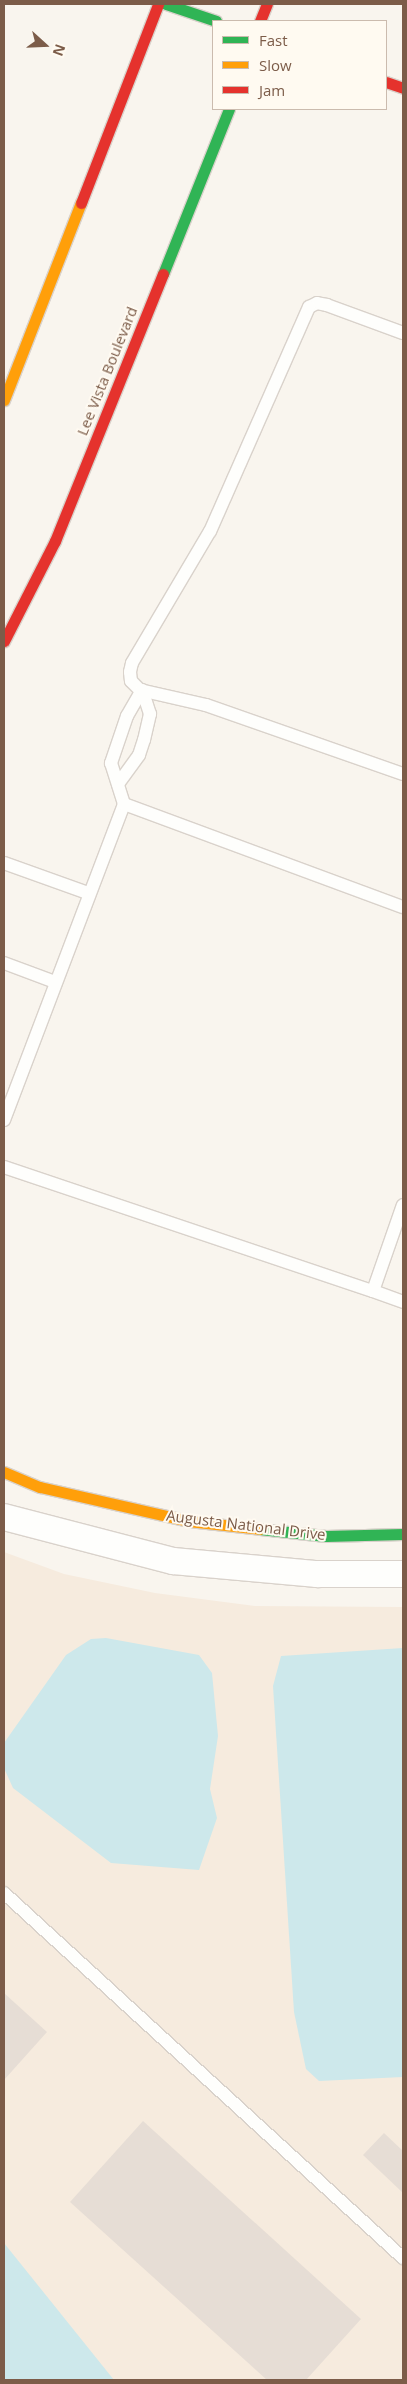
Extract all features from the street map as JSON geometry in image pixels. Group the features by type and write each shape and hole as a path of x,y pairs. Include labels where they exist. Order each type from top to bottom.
{"street":[{"path":"4,400 158,4"},
{"path":"166,4 213,20"},
{"path":"260,20 267,4"},
{"path":"387,82 403,88"},
{"name":"Lee Vista Boulevard","path":"4,641 55,541 229,110"},
{"name":"Augusta National Drive","path":"4,1472 40,1487 188,1520 326,1536 403,1534"},
{"path":"4,1518 174,1561 317,1574 403,1574"}],"lane":[{"path":"403,333 327,305 317,304 305,313 210,531 132,664 131,681 142,690 206,705 403,774"},
{"path":"118,784 138,755 144,740 150,714 142,690"},
{"path":"4,1120 88,893 124,804 111,763 127,716 142,690"},
{"path":"124,804 403,907"},
{"path":"4,863 88,893"},
{"path":"4,963 55,982"},
{"path":"4,1167 403,1302"},
{"path":"373,1291 403,1204"},
{"path":"4,1893 403,2258"}],"shaded area":[{"path":"4,1552 64,1574 155,1593 255,1606 403,1607 403,2380 4,2380"}],"water":[{"path":"106,1638 199,1655 212,1673 218,1736 210,1789 217,1818 199,1870 111,1863 13,1788 4,1768 4,1743 66,1655 91,1639"},
{"path":"403,1648 403,2077 319,2081 306,2069 294,2012 273,1686 281,1656"},
{"path":"4,2243 114,2380 4,2380"}],"building":[{"path":"4,1993 47,2032 4,2080"},
{"path":"143,2121 361,2319 306,2380 267,2380 70,2202"},
{"path":"384,2133 403,2151 403,2193 363,2155"}],"traffic: fast":[{"path":"166,4 213,20"},
{"path":"163,274 229,110"},
{"path":"260,1529 326,1536 403,1534"}],"traffic: slow":[{"path":"4,400 81,203"},
{"path":"4,1472 40,1487 188,1521 260,1529"}],"traffic: jam":[{"path":"81,203 158,4"},
{"path":"260,20 267,4"},
{"path":"387,82 403,88"},
{"path":"4,641 55,541 163,274"}]}
